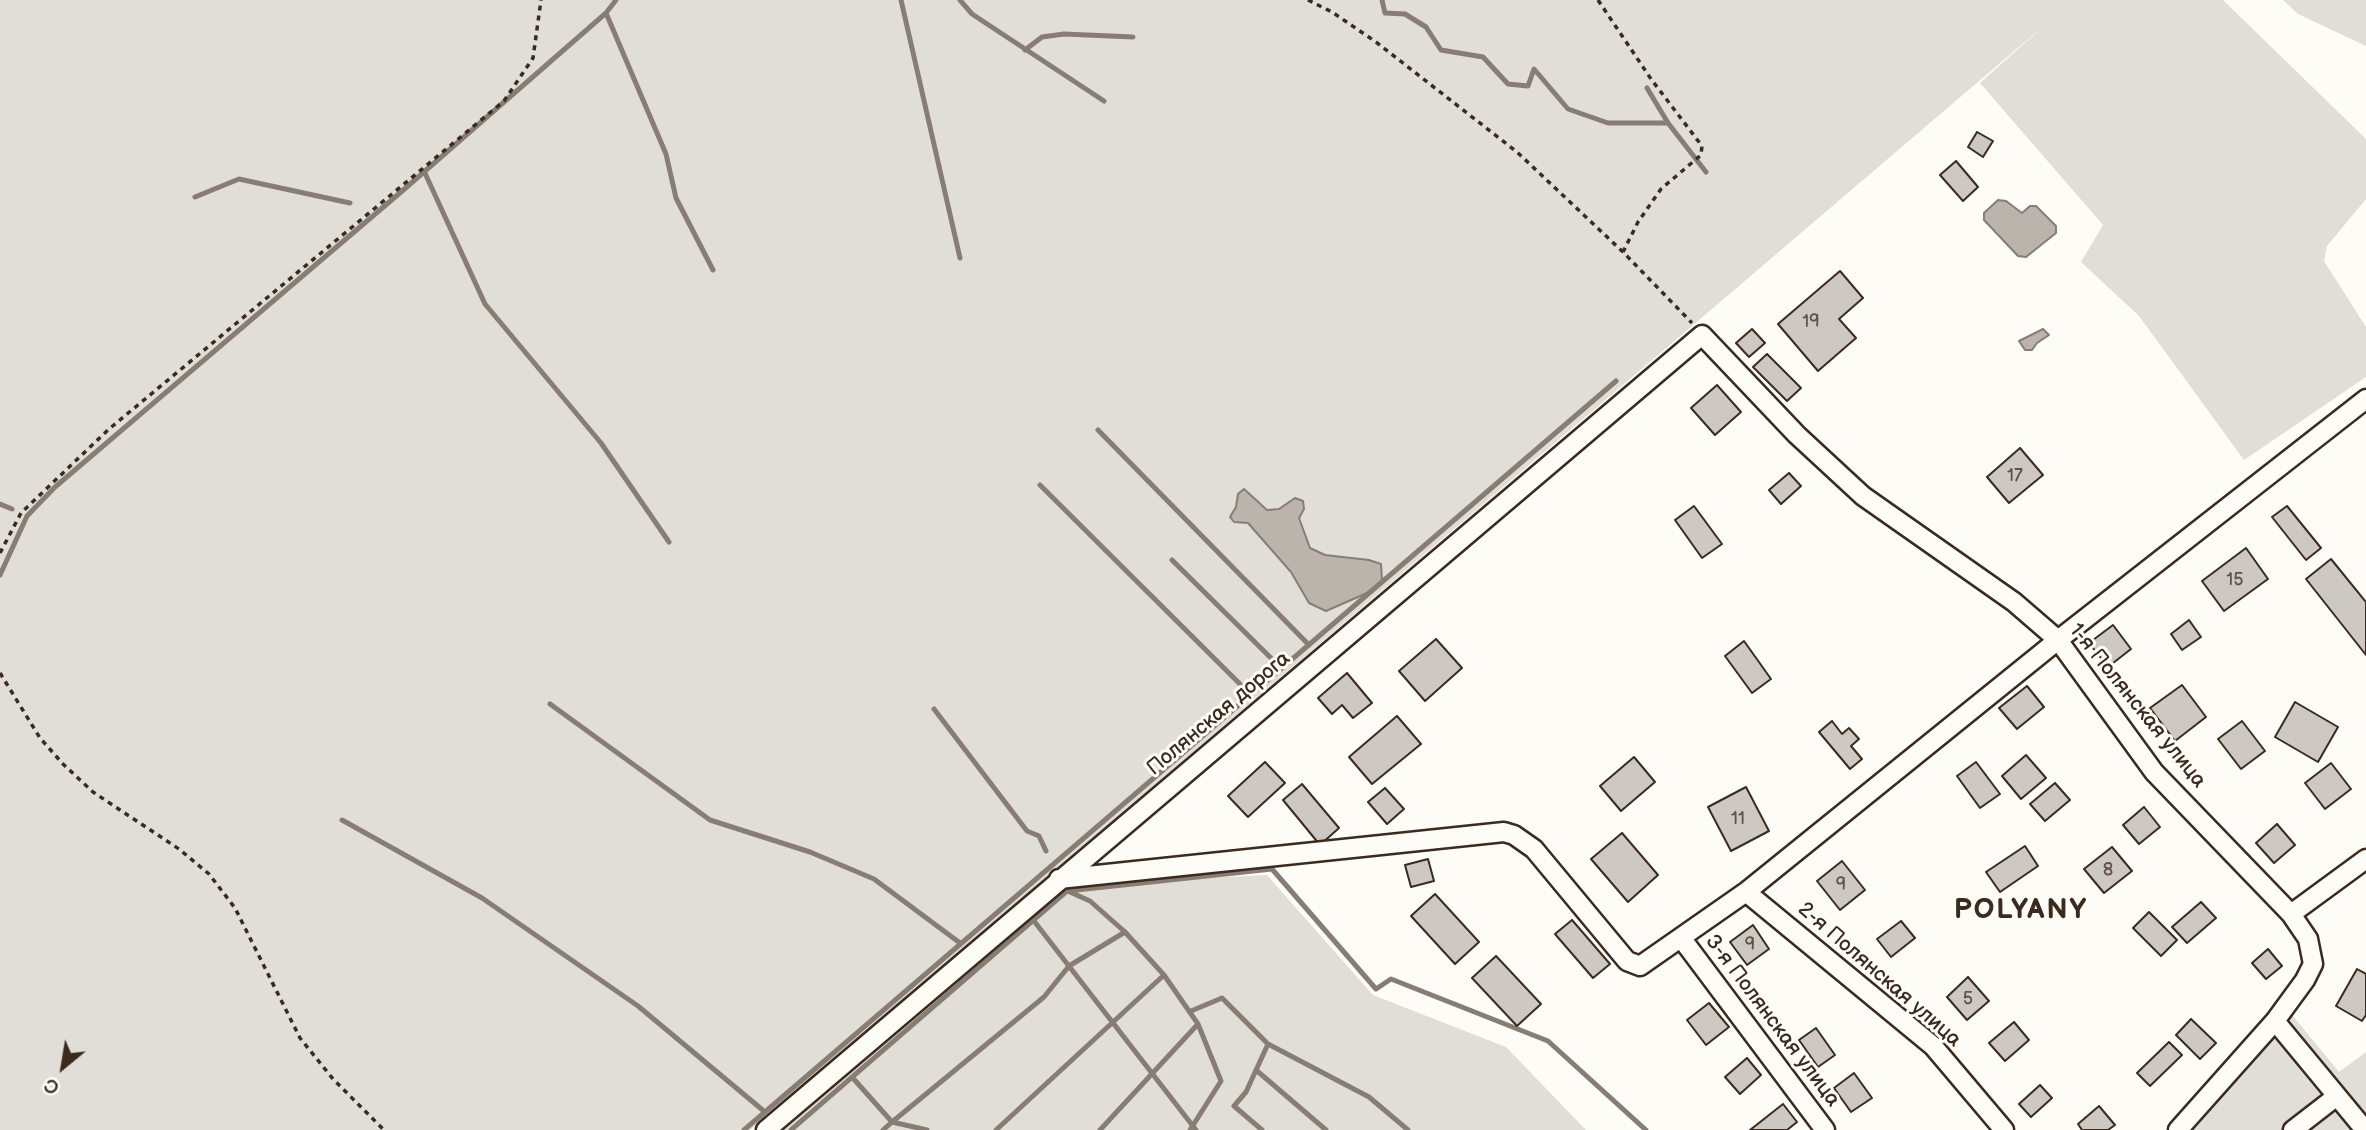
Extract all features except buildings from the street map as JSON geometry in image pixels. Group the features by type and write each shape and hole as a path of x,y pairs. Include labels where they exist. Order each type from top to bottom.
{"street":[{"name":"1-я Полянская улица","path":"1702,334 1797,435 1863,496 2014,603 2058,640 2154,772 2291,914 2308,939 2313,964 2275,1021 2178,1130"},
{"name":"Полянская дорога","path":"766,1130 1702,334"},
{"path":"1058,879 1504,832 1514,835 1534,849 1634,966 1640,966 1746,892 2058,640 2366,399"},
{"path":"2291,914 2366,859"},
{"name":"2-я Полянская улица","path":"1746,892 1933,1046 2004,1130"},
{"name":"3-я Полянская улица","path":"1682,939 1825,1130"},
{"path":"2275,1021 2365,1130"},
{"path":"2293,1130 2337,1096"}],"path":[{"path":"0,553 21,513 109,429 504,101 533,58 541,0"},
{"path":"1308,0 1332,12 1376,42 1517,152 1623,252 1702,334"},
{"path":"1598,0 1651,79 1702,146 1701,155 1661,189 1638,222 1623,252"},
{"path":"0,673 40,738 63,764 93,792 179,849 209,874 235,908 300,1038 333,1079 384,1130"}],"shaded area":[{"path":"0,0 2223,0 2366,139 2366,199 2327,246 2324,261 2366,327 2366,377 2244,460 2139,316 2081,262 2103,225 1980,83 2047,23 750,1130 0,1130"},
{"path":"2283,0 2366,0 2366,46 2298,14"},
{"path":"1998,200 2006,201 2022,213 2030,206 2036,206 2056,226 2056,233 2026,257 2018,256 1984,220 1984,213"},
{"path":"2043,329 2049,335 2032,350 2025,350 2019,341"},
{"path":"1244,489 1267,510 1279,509 1295,498 1303,501 1304,509 1299,518 1310,548 1325,555 1381,564 1382,581 1367,593 1326,611 1309,603 1291,572 1248,523 1234,522 1230,517 1236,507 1238,494"},
{"path":"1267,875 1373,995 1506,1047 1586,1130 778,1130 1062,885"},
{"path":"2288,1010 2339,1072 2366,1052 2366,1130 2192,1130"}],"waterway":[{"path":"0,575 27,516 55,487 401,192 606,13 616,0"},
{"path":"901,0 960,258"},
{"path":"960,0 972,14 1104,101"},
{"path":"1382,0 1385,13 1405,14 1426,27 1441,50 1483,57 1508,84 1528,86 1534,69 1568,109 1608,123 1668,123"},
{"path":"606,13 666,154 676,198 713,270"},
{"path":"1025,50 1042,37 1064,34 1133,37"},
{"path":"1647,88 1668,123 1706,172"},
{"path":"424,171 485,304 601,443 669,542"},
{"path":"195,197 239,179 350,203"},
{"path":"744,1130 1616,381"},
{"path":"1098,430 1309,645"},
{"path":"1040,485 1251,695"},
{"path":"0,504 12,509"},
{"path":"1172,560 1281,668"},
{"path":"550,704 710,820 810,852 874,879 960,943"},
{"path":"934,709 1027,831 1039,836 1046,851"},
{"path":"342,820 482,898 638,1006 765,1112"},
{"path":"791,1130 1067,891 1272,869 1376,989 1391,979 1548,1041 1646,1130"},
{"path":"1070,892 1090,901 1125,932 1164,975 1198,1024 1221,1081 1190,1130"},
{"path":"1034,921 1196,1130"},
{"path":"852,1077 892,1122 1044,997 1069,966 1125,932"},
{"path":"996,1130 1164,975"},
{"path":"1191,1011 1222,998 1268,1044 1369,1097 1408,1130"},
{"path":"1100,1130 1198,1024"},
{"path":"1262,1130 1234,1106 1246,1092 1268,1044"},
{"path":"1256,1070 1326,1130"},
{"path":"883,1130 892,1122 927,1130"}],"district":[{"name":"POLYANY","path":"2021,911"}]}
